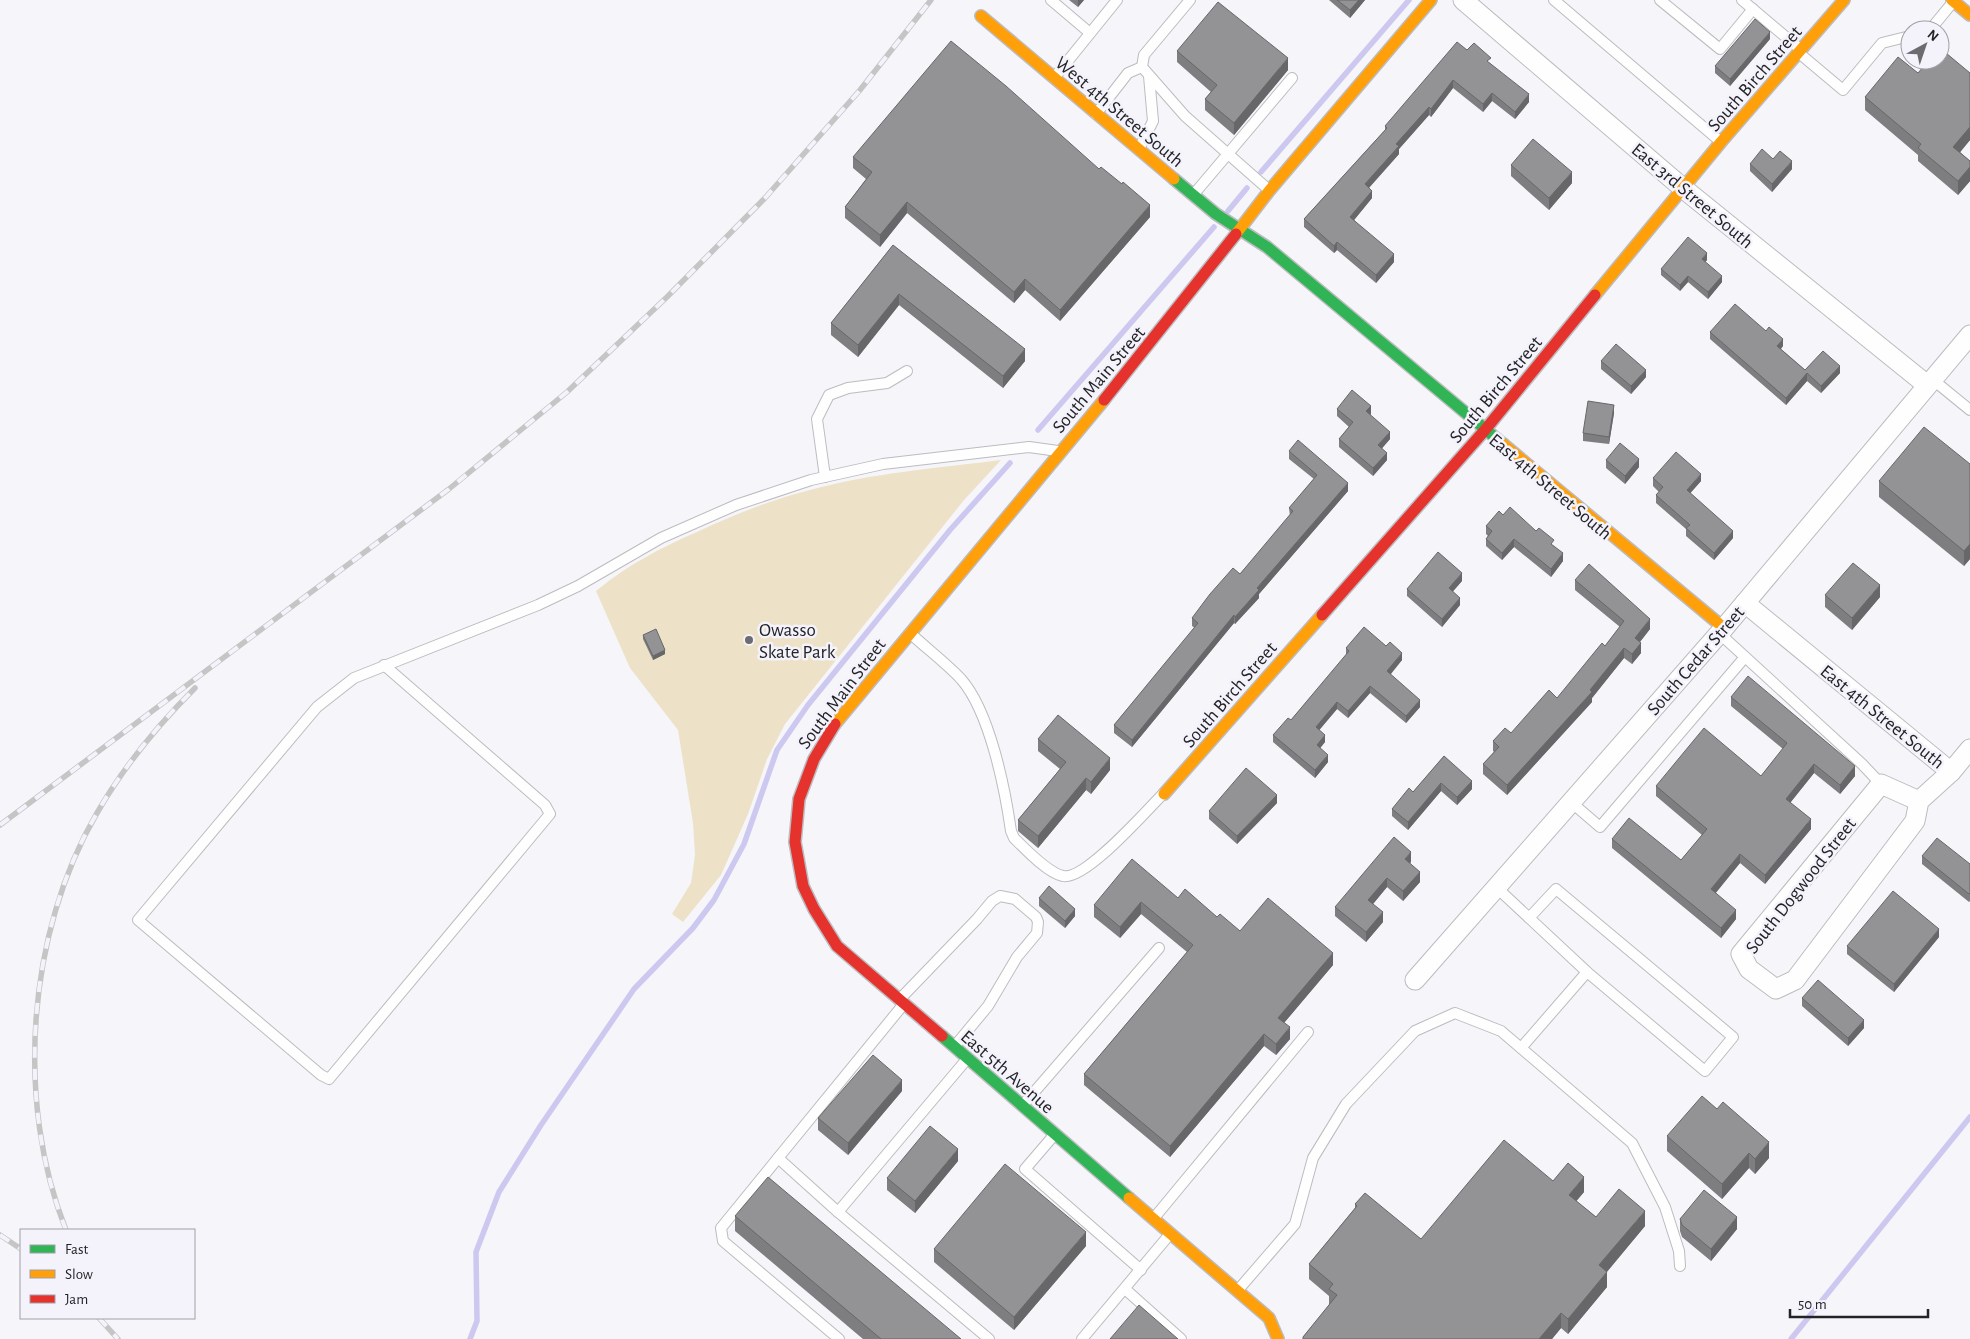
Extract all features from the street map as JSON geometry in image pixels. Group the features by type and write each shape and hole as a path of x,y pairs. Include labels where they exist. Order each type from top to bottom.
{"street":[{"name":"South Main Street","path":"802,787 809,767 823,742 909,632 1144,352 1269,191 1431,0"},
{"name":"East 3rd Street South","path":"1463,0 1684,189 1930,382"},
{"name":"South Birch Street","path":"1164,794 1485,430 1721,142 1844,0"},
{"path":"1952,1 1970,16"},
{"name":"West 4th Street South","path":"981,16 1053,79 1193,194 1239,229"},
{"name":"East 4th Street South","path":"1239,229 1267,247 1721,631"},
{"name":"South Cedar Street","path":"1415,980 1721,631 1970,335"},
{"name":"East 4th Street South","path":"1745,603 1951,772"},
{"path":"1880,784 1919,801 1951,772 1970,749"},
{"name":"South Dogwood Street","path":"1880,784 1742,954 1748,969 1776,989 1795,980 1915,821 1919,801"},
{"name":"East 5th Avenue","path":"802,787 794,831 796,858 804,887 817,915 837,946 1269,1318 1278,1339"}],"lane":[{"path":"1051,0 1090,33"},
{"path":"1053,79 1117,0"},
{"path":"1190,0 1144,55 1142,67 1185,116 1269,191"},
{"path":"1554,0 1721,142"},
{"path":"1660,0 1720,50 1753,9"},
{"path":"1742,0 1843,90 1882,43 1900,38"},
{"path":"1938,20 1952,1"},
{"path":"1096,114 1128,73 1142,67"},
{"path":"1139,150 1153,121 1149,76"},
{"path":"1193,194 1292,78"},
{"path":"825,477 817,419 829,395 848,388 887,383 907,371"},
{"path":"1930,382 1970,410"},
{"path":"384,665 545,804 550,814 329,1079 320,1075 138,920 318,707 354,678 384,665 538,605 578,586 661,538 736,505 825,477 883,464 1028,447 1061,451"},
{"path":"1721,631 1745,657 1862,764 1880,784"},
{"path":"909,632 962,680 981,714 1002,781 1014,838 1055,874 1066,877 1089,867 1164,794"},
{"path":"1571,802 1600,827 1745,657"},
{"path":"1496,887 1529,918 1587,972 1704,1072 1733,1037 1556,889 1529,918"},
{"path":"839,1339 723,1241 721,1228 901,1003 992,901 1000,896 1016,899 1036,917 1038,922 1037,933 1017,957 988,1006 954,1048"},
{"path":"1022,1106 1159,948"},
{"path":"1521,1048 1587,972"},
{"path":"1237,1291 1295,1224 1314,1158 1346,1104 1415,1031 1455,1013 1501,1031 1632,1144 1665,1207 1680,1250 1680,1266"},
{"path":"1153,1219 1308,1032"},
{"path":"838,1212 967,1059"},
{"path":"1055,1134 1025,1170 1141,1270"},
{"path":"778,1158 838,1212 989,1339"},
{"path":"1082,1339 1171,1234"},
{"path":"1125,1290 1181,1339"}],"shaded area":[{"name":"Owasso Skate Park","path":"1001,460 964,500 785,724 767,759 748,814 721,875 683,922 672,914 691,883 695,855 693,823 678,730 630,668 596,591 631,566 670,544 738,514 781,498 857,479"}],"building":[{"path":"1337,0 1359,0 1350,10"},
{"path":"1218,2 1288,58 1234,123 1205,99 1217,85 1177,51"},
{"path":"1755,19 1770,32 1730,79 1715,66"},
{"path":"951,41 1006,86 1099,169 1101,167 1122,184 1123,182 1150,205 1060,310 1025,279 1014,292 907,202 880,235 845,207 872,172 853,157"},
{"path":"1457,42 1467,50 1474,43 1491,58 1487,61 1529,94 1515,112 1492,93 1483,104 1453,80 1431,109 1429,107 1396,144 1399,146 1365,184 1372,191 1350,217 1394,254 1376,275 1337,242 1334,246 1304,219 1387,128 1385,126"},
{"path":"1950,56 1970,73 1970,127 1953,147 1970,161 1970,167 1958,181 1918,148 1921,144 1865,97 1898,57 1900,59 1900,70 1914,70 1918,73 1921,70 1950,70"},
{"path":"1533,139 1572,172 1549,198 1511,165"},
{"path":"1762,149 1773,159 1780,151 1792,161 1772,184 1750,164"},
{"path":"1688,237 1707,253 1702,259 1722,276 1708,292 1688,276 1680,285 1661,269"},
{"path":"893,245 1025,349 1003,376 899,294 858,345 831,323"},
{"path":"1735,304 1766,331 1769,327 1783,339 1777,346 1805,370 1823,351 1840,366 1821,386 1807,373 1786,398 1710,332"},
{"path":"1616,344 1646,370 1631,386 1601,361"},
{"path":"1352,390 1371,406 1366,411 1390,432 1378,445 1387,453 1373,468 1339,439 1353,422 1337,409"},
{"path":"1588,401 1614,405 1609,437 1583,433"},
{"path":"1924,427 1970,464 1970,544 1964,551 1879,481"},
{"path":"1298,440 1348,483 1257,588 1259,590 1235,617 1234,615 1132,740 1114,725 1198,623 1192,618 1210,594 1233,568 1240,574 1293,511 1289,508 1317,475 1289,451"},
{"path":"1620,443 1639,459 1625,476 1606,460"},
{"path":"1676,452 1701,474 1687,490 1733,531 1714,553 1686,528 1690,525 1656,495 1663,487 1653,478"},
{"path":"1510,507 1536,531 1539,528 1554,540 1551,544 1563,553 1551,569 1514,539 1502,553 1486,539 1492,531 1486,526 1499,511 1503,515"},
{"path":"1438,552 1462,573 1449,588 1460,598 1442,619 1407,589"},
{"path":"1853,563 1880,585 1852,618 1825,595"},
{"path":"1589,564 1650,619 1635,638 1641,643 1632,654 1624,648 1590,690 1592,692 1507,785 1483,764 1499,747 1493,741 1505,728 1511,733 1549,690 1557,698 1602,643 1605,646 1624,621 1575,580"},
{"path":"1364,627 1386,646 1390,642 1402,653 1387,671 1420,700 1406,716 1370,686 1348,711 1337,702 1316,727 1325,735 1317,745 1328,755 1315,770 1273,735 1288,718 1291,720 1349,651 1346,648"},
{"path":"656,629 665,650 653,656 643,635"},
{"path":"1748,676 1855,766 1840,785 1814,764 1786,799 1811,819 1765,875 1740,854 1711,889 1736,910 1721,928 1612,839 1629,818 1681,860 1707,829 1656,786 1704,728 1761,776 1787,743 1731,697"},
{"path":"1058,715 1110,758 1091,782 1086,778 1038,836 1018,820 1066,762 1038,739"},
{"path":"1444,756 1472,781 1457,797 1441,783 1408,822 1392,809 1409,788 1413,792"},
{"path":"1246,768 1277,795 1237,836 1209,811"},
{"path":"1394,837 1411,852 1405,859 1420,872 1403,891 1387,878 1368,900 1383,912 1366,932 1335,907"},
{"path":"1937,838 1970,864 1969,894 1922,856"},
{"path":"1132,859 1178,898 1185,889 1217,917 1220,914 1240,931 1268,898 1333,953 1278,1018 1290,1027 1276,1044 1264,1034 1170,1146 1084,1074 1193,945 1141,902 1120,927 1094,905"},
{"path":"1049,886 1075,909 1065,921 1039,898"},
{"path":"1893,891 1939,929 1894,984 1847,946"},
{"path":"1818,980 1864,1020 1848,1038 1802,998"},
{"path":"873,1055 902,1080 848,1143 818,1118"},
{"path":"1702,1096 1717,1109 1723,1102 1769,1142 1755,1159 1749,1153 1722,1184 1667,1136"},
{"path":"930,1126 958,1149 915,1201 887,1178"},
{"path":"1504,1140 1553,1181 1568,1163 1584,1177 1569,1195 1596,1217 1619,1189 1645,1211 1599,1265 1607,1272 1568,1319 1561,1313 1539,1339 1303,1339 1337,1295 1329,1289 1333,1284 1309,1264 1357,1206 1355,1204 1365,1193 1421,1239"},
{"path":"1005,1164 1086,1232 1014,1317 934,1249"},
{"path":"768,1177 961,1339 881,1339 735,1216"},
{"path":"1704,1190 1737,1217 1711,1249 1682,1225 1680,1219"},
{"path":"1139,1305 1178,1339 1110,1339"}],"waterway":[{"path":"1261,172 1409,0"},
{"path":"1228,211 1247,188"},
{"path":"1038,430 1214,227"},
{"path":"470,1339 477,1321 476,1252 499,1192 541,1125 634,989 693,928 714,900 744,844 777,750 808,705 950,530 1010,463"},
{"path":"1791,1339 1970,1117"}],"railway":[{"path":"0,825 449,489 567,392 667,297 765,198 860,90 931,0"},
{"path":"66,1229 50,1180 39,1128 35,1073 36,1018 43,964 55,911 73,860 107,796 142,747 195,688"},
{"path":"0,1235 20,1248"},
{"path":"100,1319 118,1339"}],"traffic: fast":[{"path":"1174,179 1216,214 1267,247 1503,444"},
{"path":"942,1036 1129,1198"}],"traffic: slow":[{"path":"1236,234 1269,191 1431,0"},
{"path":"1595,295 1721,142 1844,0"},
{"path":"1952,0 1970,15"},
{"path":"981,16 1174,179"},
{"path":"835,724 1104,400"},
{"path":"1503,444 1724,628"},
{"path":"1164,794 1322,615"},
{"path":"1129,1198 1269,1318 1278,1339"}],"traffic: jam":[{"path":"1104,400 1236,234"},
{"path":"1322,615 1485,430 1595,295"},
{"path":"835,724 814,759 799,799 795,842 803,886 814,909 837,946 942,1036"}],"place":[{"name":"Owasso Skate Park","path":"749,640"}]}
